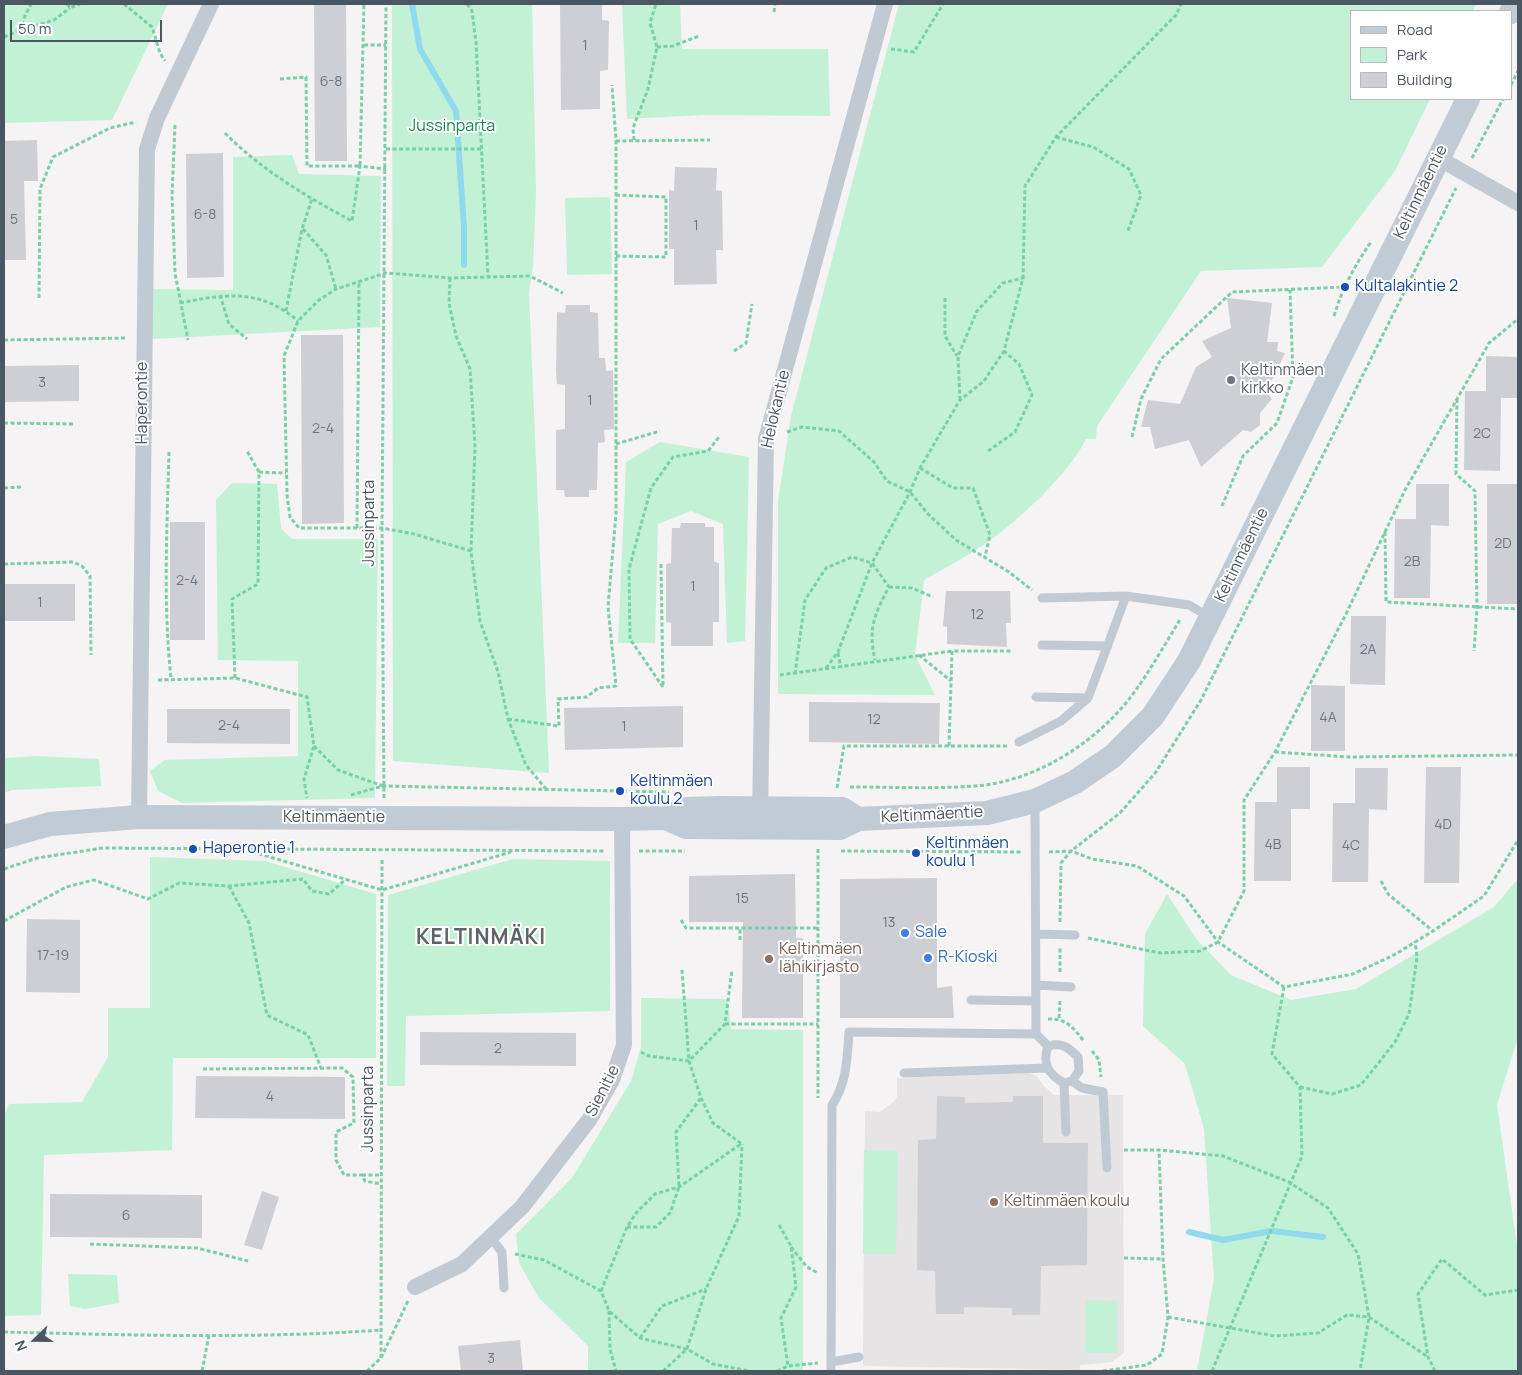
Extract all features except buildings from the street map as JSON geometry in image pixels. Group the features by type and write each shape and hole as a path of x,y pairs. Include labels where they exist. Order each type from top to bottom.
{"main road":[{"name":"Keltinmäentie","path":"4,837 50,824 139,817 666,818 686,827 760,818 840,828 858,819 987,813 1035,801 1074,782 1113,756 1153,716 1189,661 1467,100"}],"street":[{"name":"Haperontie","path":"139,817 146,149 156,118 211,4"},
{"name":"Helokantie","path":"760,818 766,439 885,4"},
{"path":"1438,158 1518,203"},
{"name":"Sienitie","path":"415,1287 462,1264 492,1238 522,1207 589,1120 612,1080 624,1045 622,819"}],"lane":[{"path":"1042,598 1126,596 1189,605 1211,618"},
{"path":"1019,742 1061,720 1088,698 1126,596"},
{"path":"1042,645 1108,646"},
{"path":"1036,697 1088,698"},
{"path":"1035,801 1036,1034"},
{"path":"1036,934 1075,935"},
{"path":"1036,985 1072,986"},
{"path":"971,1000 1036,1001"},
{"path":"859,1357 831,1367 832,1105 846,1077 849,1032 1036,1034 1048,1046"},
{"path":"1048,1046 1056,1044 1067,1047 1078,1057 1079,1071 1068,1082 1066,1132"},
{"path":"1048,1046 1045,1056 1047,1068 1054,1077 1082,1088 1103,1092 1107,1168"},
{"path":"904,1073 1047,1068"},
{"path":"492,1238 502,1252 504,1288"}],"path":[{"path":"18,30 32,4"},
{"path":"67,4 70,8"},
{"path":"4,38 18,30 54,20 70,8 80,4"},
{"path":"124,4 152,27 160,53 174,79"},
{"path":"224,133 238,146 312,200 352,221 360,166 364,4"},
{"name":"Jussinparta","path":"384,803 382,528 386,273 386,4"},
{"path":"467,4 472,11 476,42 488,276"},
{"path":"634,140 633,128 648,88 657,47 650,23 656,4"},
{"path":"774,12 775,4"},
{"path":"873,46 914,52 943,4"},
{"path":"826,668 838,652 872,563 910,492 920,468 960,400 984,381 1004,351 1023,278 1025,186 1056,137 1176,15 1181,4"},
{"path":"657,47 673,46 699,36"},
{"path":"364,45 386,45"},
{"path":"1512,83 1518,71"},
{"path":"280,79 306,77 307,166 360,166 386,169"},
{"path":"508,719 559,726 558,699 587,697 598,688 616,686 608,608 616,514 616,140 612,86"},
{"path":"1071,851 1120,813 1150,779 1201,700 1447,205 1502,100"},
{"path":"175,117 172,195 175,273 188,340"},
{"path":"39,298 40,189 52,156 110,128 144,120"},
{"path":"1056,137 1093,146 1129,169 1142,195 1128,231"},
{"path":"616,140 710,140"},
{"path":"386,149 482,149"},
{"path":"1422,192 1447,205"},
{"path":"616,195 666,196 666,257 616,256"},
{"path":"286,311 302,229 312,200"},
{"path":"302,229 326,255 336,290"},
{"path":"1333,319 1344,287 1356,262 1372,240"},
{"path":"471,551 382,528 299,528 290,517 286,473 284,356 298,321 319,300 336,290 386,273 450,278 530,276 563,293"},
{"path":"450,278 449,303 456,336 470,369 475,446 471,551 480,621 498,672 508,719 526,765 546,790"},
{"path":"960,400 958,356 977,311 1003,283 1023,278"},
{"path":"357,528 359,283"},
{"path":"1132,437 1141,399 1161,359 1197,326 1214,306 1232,292 1344,287"},
{"path":"1222,506 1243,456 1277,422 1293,377 1290,290"},
{"path":"180,303 220,295 253,296 286,311 298,321"},
{"path":"220,295 229,324 247,339"},
{"path":"945,298 944,336 958,356"},
{"path":"734,351 746,343 752,304"},
{"path":"1075,935 1160,953 1200,951 1218,942 1244,891 1244,800 1274,752 1346,614 1405,490 1489,343 1518,319"},
{"path":"4,340 128,338"},
{"path":"988,451 1016,432 1032,395 1019,364 1004,351"},
{"path":"1457,399 1456,474 1475,491 1476,608 1474,650"},
{"path":"4,423 74,424"},
{"path":"766,439 802,427 838,431 874,462 887,481 910,492 928,514 956,540 1009,572 1042,598"},
{"path":"616,444 660,431"},
{"path":"661,564 663,687 630,639 629,569 651,488 673,457 708,451 719,437"},
{"path":"235,678 232,599 258,584 259,472 247,451"},
{"path":"169,452 166,542 168,652 171,678"},
{"path":"920,468 953,488 973,488 990,535 985,557"},
{"path":"259,472 286,473"},
{"path":"4,488 21,487"},
{"path":"1385,531 1386,602 1518,609"},
{"path":"795,674 805,600 826,568 852,557 872,563 889,587"},
{"path":"4,564 72,562 82,566 90,576 91,655"},
{"path":"889,587 912,588 934,597"},
{"path":"875,660 870,640 876,612 889,587"},
{"path":"828,788 977,786 1017,778 1053,764 1090,737 1129,699 1189,605"},
{"path":"762,676 795,674 826,668 841,668 875,660 919,654 952,651 1012,651"},
{"path":"949,746 952,651"},
{"path":"838,652 841,668"},
{"path":"919,654 951,682"},
{"path":"140,682 171,678 235,678 307,697 314,746 304,779 308,806 307,818"},
{"path":"837,788 844,746 1005,746 1019,742"},
{"path":"314,746 338,770 383,786 679,792"},
{"path":"1274,752 1349,757 1518,755"},
{"path":"834,851 1071,851 1092,859 1137,866 1184,896 1218,942 1284,987 1353,974 1433,931 1484,896 1518,840"},
{"path":"4,870 37,858 103,848 516,851 690,850"},
{"path":"240,849 382,890 516,851"},
{"path":"808,851 826,851"},
{"name":"Jussinparta","path":"381,1358 382,859"},
{"path":"4,921 66,888 94,880 148,899 179,883 229,886 303,879 312,890 328,894 346,879"},
{"path":"1381,881 1388,894 1433,931"},
{"path":"229,886 250,923 267,1015 308,1035 321,1068"},
{"path":"681,920 686,928 817,928"},
{"path":"740,928 740,940"},
{"path":"1284,987 1272,1054 1300,1087 1332,1094 1361,1086 1395,1042 1409,1014 1417,956 1415,941"},
{"path":"682,970 689,1061 701,1098 713,1123 742,1144"},
{"path":"689,1061 726,1024 732,970"},
{"path":"726,1024 818,1024"},
{"path":"624,1045 650,1056 689,1061"},
{"path":"203,1069 342,1068 352,1077 354,1123 336,1132 336,1160 344,1175 381,1175"},
{"path":"818,1080 824,1083"},
{"path":"1212,1371 1232,1328 1272,1230 1289,1182 1302,1156 1300,1087"},
{"path":"627,1226 656,1227 670,1213 679,1187 676,1132 701,1098"},
{"path":"601,1291 627,1226 636,1213 655,1194 679,1187 742,1144"},
{"path":"662,1371 687,1349 706,1289 739,1216 742,1144"},
{"path":"1124,1150 1159,1150 1223,1156 1289,1182 1328,1208 1358,1254 1369,1317 1360,1371"},
{"path":"1103,1371 1147,1365 1162,1354 1168,1316 1163,1259 1159,1150"},
{"path":"362,1175 365,1181 381,1184"},
{"path":"779,1225 791,1246 807,1267 818,1273"},
{"path":"90,1244 197,1248 248,1261"},
{"path":"788,1366 781,1318 796,1287 791,1246"},
{"path":"502,1252 544,1260 601,1291 609,1311 610,1349 616,1371"},
{"path":"1124,1258 1163,1259"},
{"path":"1435,1371 1428,1357 1418,1294 1442,1259 1486,1295 1518,1290"},
{"path":"367,1371 381,1358 415,1287"},
{"path":"640,1338 662,1306 706,1289"},
{"path":"609,1311 640,1338 687,1349 713,1364 749,1371"},
{"path":"1168,1316 1275,1336 1318,1333 1347,1315 1369,1317 1428,1357"},
{"path":"4,1332 209,1335 331,1334 381,1330"},
{"path":"202,1371 209,1335"},
{"path":"777,1371 788,1366 831,1367"}],"shaded area":[{"name":"Keltinmäen koulu","path":"1029,1073 1037,1076 1054,1095 1123,1095 1124,1353 1112,1362 1080,1365 1080,1370 863,1366 865,1111 880,1112 893,1102 897,1097 897,1078"}],"green space":[{"path":"4,4 168,4 112,120 4,123"},
{"path":"392,4 532,4 536,192 533,266 529,293 549,773 393,761"},
{"path":"622,4 680,4 682,49 828,49 830,116 703,115 627,119"},
{"path":"899,4 1476,4 1473,10 1350,10 1350,100 1430,100 1395,171 1322,267 1201,271 1097,426 1096,439 1086,439 1068,467 1042,496 999,534 963,558 924,580 915,655 935,695 778,694 778,501 791,416"},
{"path":"292,155 299,174 381,176 380,327 152,339 152,289 233,290 233,157"},
{"path":"610,197 612,274 567,275 565,198"},
{"path":"660,442 749,457 745,641 727,643 723,524 691,511 658,524 655,643 618,643 626,462"},
{"path":"232,483 277,484 281,528 292,539 378,539 375,798 182,803 158,791 150,771 165,760 298,756 298,661 218,660 216,500"},
{"path":"37,756 99,759 101,786 12,790 4,793 4,758"},
{"path":"150,857 265,861 376,894 376,1058 173,1058 172,1150 44,1155 41,1315 4,1316 4,1115 9,1104 82,1102 108,1057 108,1008 150,1008"},
{"path":"513,859 610,861 610,1011 406,1016 405,1086 387,1086 388,895"},
{"path":"1518,879 1518,1037 1497,1105 1518,1253 1518,1371 1197,1371 1214,1279 1204,1129 1185,1064 1143,1026 1145,934 1167,894 1197,940 1231,975 1291,1000 1356,989 1494,907"},
{"path":"641,998 728,999 731,1029 803,1030 803,1371 588,1371 588,1346 539,1298 519,1263 516,1234 572,1178 631,1081 641,1047"},
{"path":"864,1150 898,1151 896,1254 863,1254"},
{"path":"68,1274 117,1275 119,1303 85,1309 70,1306"},
{"path":"1085,1300 1117,1301 1117,1353 1085,1353"}],"waterway":[{"path":"412,4 420,49 456,111 464,227 464,265"},
{"path":"1189,1232 1223,1240 1272,1231 1323,1237"}],"place":[{"name":"Kultalakintie 2","path":"1345,287"},
{"name":"Keltinmäen kirkko","path":"1231,380"},
{"name":"Keltinmäen koulu 2","path":"620,791"},
{"name":"Haperontie 1","path":"193,849"},
{"name":"Keltinmäen koulu 1","path":"916,853"},
{"name":"Sale","path":"905,933"},
{"name":"R-Kioski","path":"928,958"},
{"name":"Keltinmäen lähikirjasto","path":"769,959"},
{"name":"Keltinmäen koulu","path":"994,1202"}],"district":[{"name":"KELTINMÄKI","path":"481,938"}]}
